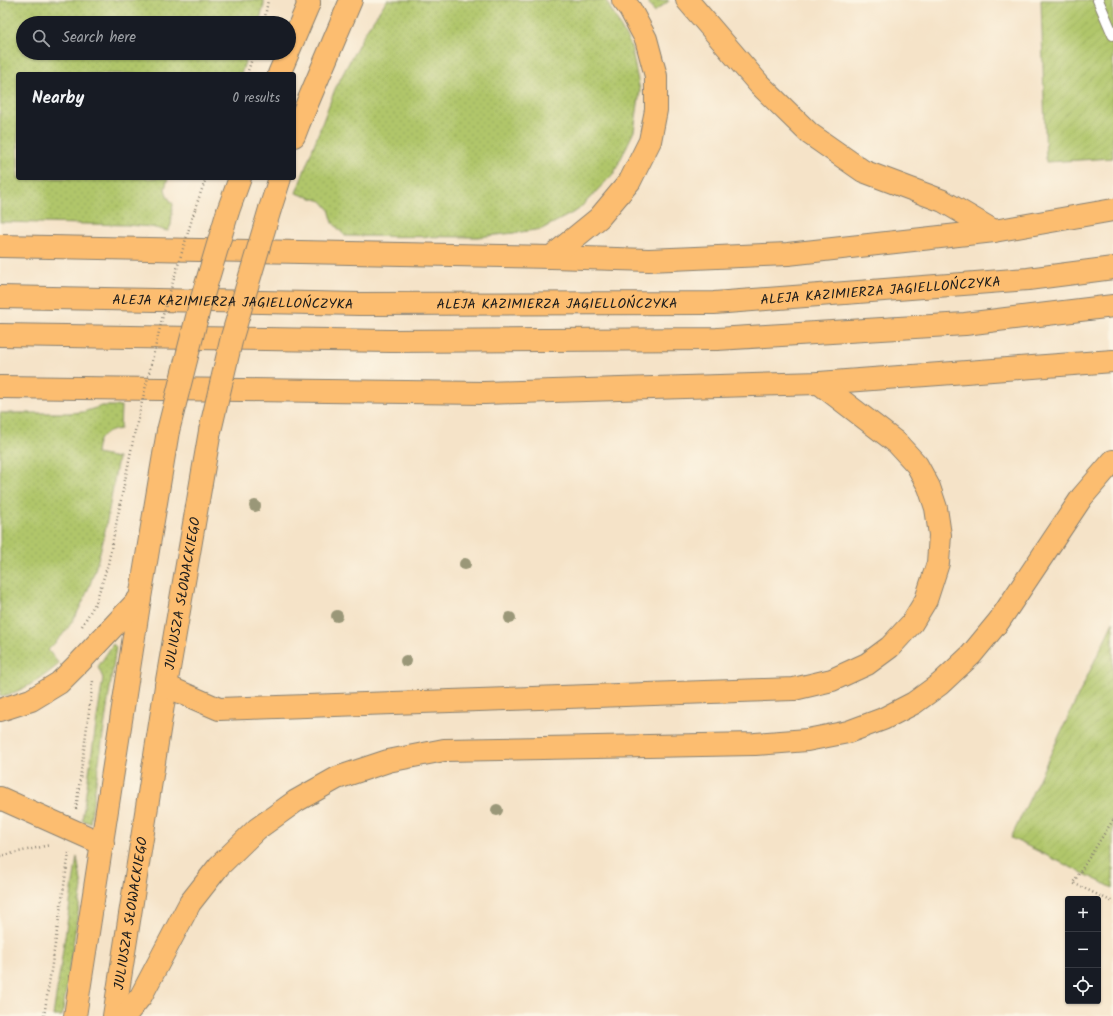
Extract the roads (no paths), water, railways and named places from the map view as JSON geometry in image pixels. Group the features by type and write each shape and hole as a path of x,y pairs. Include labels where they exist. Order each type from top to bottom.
{"main road":[{"path":"296,129 351,0"},
{"path":"551,257 599,218 630,181 650,141 656,110 656,76 646,39 630,9 623,0"},
{"path":"687,0 759,84 810,134 864,171 944,201 994,231"},
{"path":"296,32 308,1"},
{"path":"280,72 285,60"},
{"path":"75,1016 140,598 168,432 200,305 228,211 239,180"},
{"name":"JULIUSZA SŁOWACKIEGO","path":"114,1016 166,686 210,431 232,337 279,180"},
{"path":"0,246 649,260 788,254 994,231 1113,210"},
{"name":"ALEJA KAZIMIERZA JAGIELLOŃCZYKA","path":"0,297 360,304 714,303 1028,280 1113,268"},
{"path":"0,335 391,341 717,339 965,324 1113,306"},
{"path":"0,387 484,393 819,383 1113,361"},
{"path":"166,686 220,709 794,689 832,680 866,664 890,646 912,624 926,600 938,563 940,535 936,508 929,487 917,465 897,443 819,383"},
{"path":"125,1016 141,996 190,903 219,866 263,825 296,801 337,778 388,761 444,750 755,744 807,740 848,732 883,719 914,703 940,684 976,650 999,621 1082,497 1113,461"},
{"path":"0,710 31,700 59,683 140,598"},
{"path":"0,798 102,844"}],"lane":[{"path":"1098,0 1113,34"}]}
